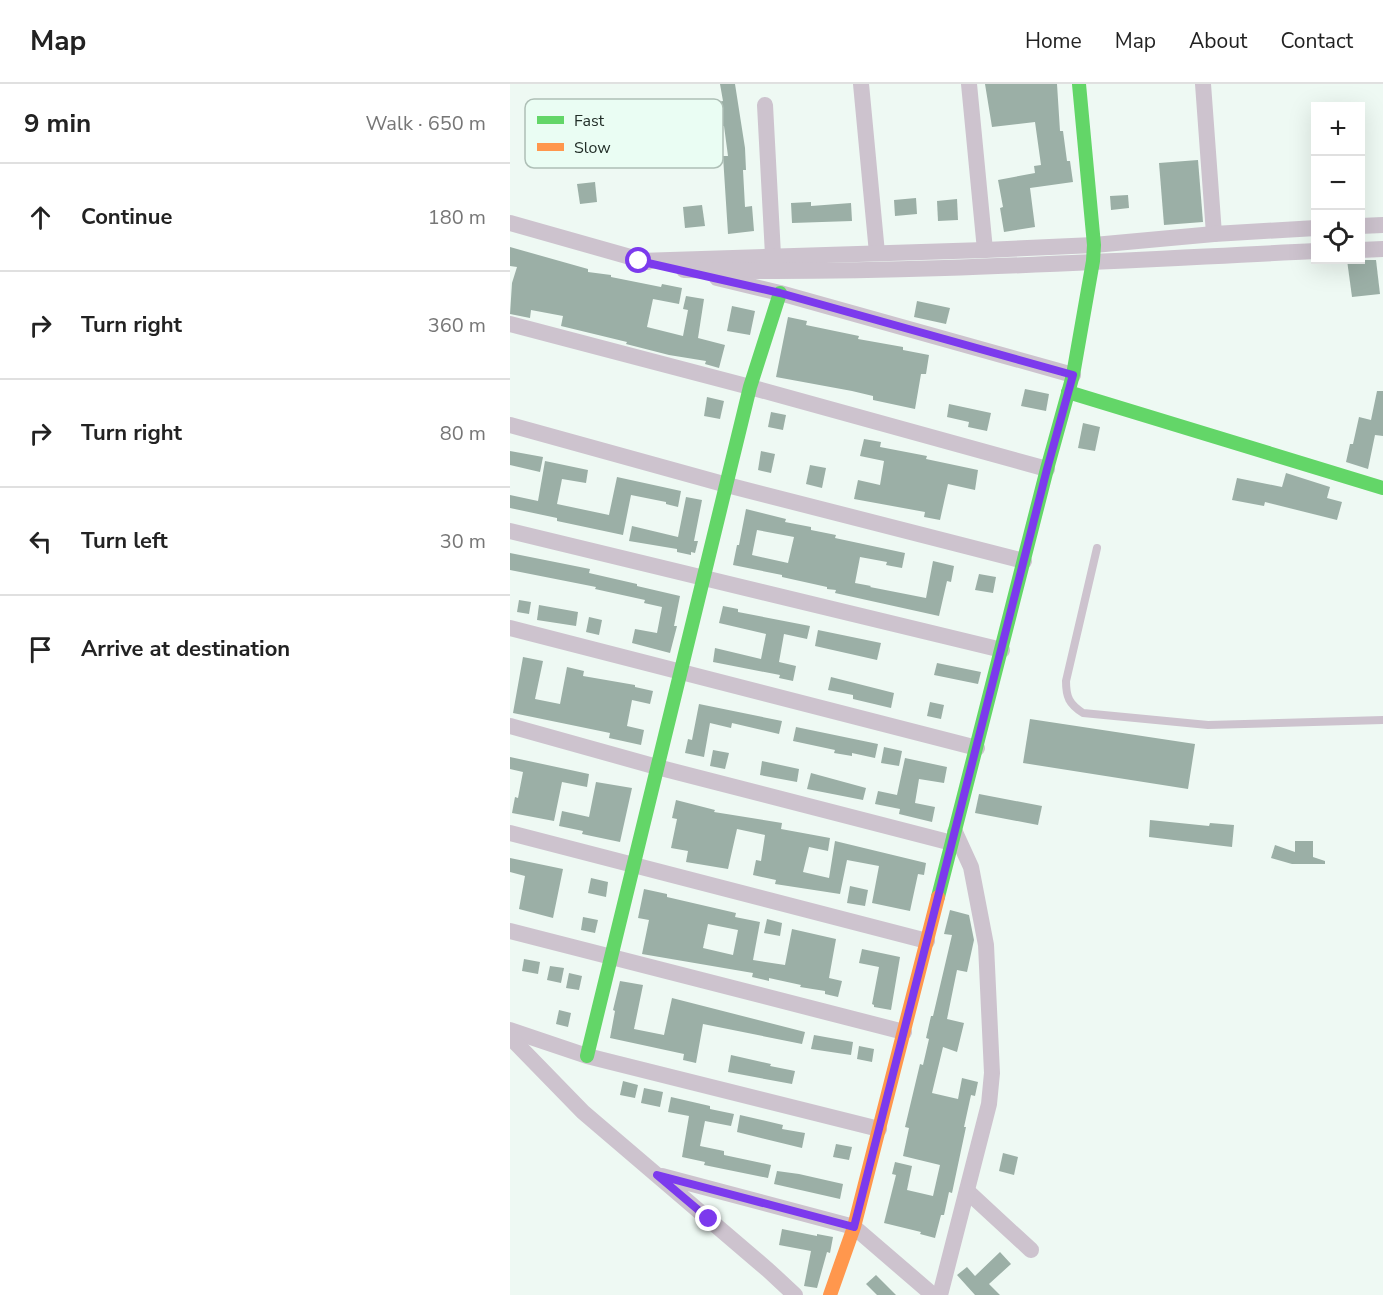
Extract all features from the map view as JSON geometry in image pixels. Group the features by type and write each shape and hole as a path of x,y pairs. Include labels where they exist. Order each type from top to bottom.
{"street":[{"path":"861,84 877,253"},
{"path":"969,84 985,250"},
{"path":"830,1295 854,1227 1073,375 1093,253 1079,84"},
{"path":"1203,84 1214,234"},
{"path":"765,105 773,255"},
{"path":"510,223 639,261 780,293 1073,375"},
{"path":"1365,226 1383,225"},
{"path":"684,270 785,273 1093,253 1214,234 1311,228"},
{"path":"1365,250 1383,249"},
{"path":"639,261 985,250 1093,253 1311,252"},
{"path":"587,1056 750,387 780,293"},
{"path":"510,324 1047,469"},
{"path":"1068,392 1383,488"},
{"path":"510,425 727,485 1024,561"},
{"path":"510,531 1002,650"},
{"path":"510,628 977,748"},
{"path":"510,726 657,767 954,838 971,867 986,945 992,1073 989,1104 939,1295"},
{"path":"510,833 927,941"},
{"path":"510,931 904,1032"},
{"path":"510,1029 587,1056 879,1129"},
{"path":"510,1037 583,1112 795,1295"},
{"path":"657,1175 854,1227 933,1295"},
{"path":"967,1191 1031,1250"}],"lane":[{"path":"1097,548 1066,681 1066,695 1072,705 1083,713 1208,725 1383,720"}],"building":[{"path":"720,84 735,84 745,148 746,170 743,170 745,207 752,206 754,231 728,234 723,156 728,156 723,126"},
{"path":"985,84 1057,84 1060,131 1063,131 1067,161 1070,161 1073,182 1030,188 1035,227 1004,232 1000,208 1003,207 998,180 1035,173 1034,166 1041,165 1035,122 992,127"},
{"path":"1198,160 1203,222 1164,225 1159,163"},
{"path":"595,182 597,202 580,204 577,184"},
{"path":"1128,195 1129,208 1111,210 1110,196"},
{"path":"916,198 917,214 895,216 894,200"},
{"path":"957,199 958,220 938,221 937,201"},
{"path":"811,202 811,206 851,203 852,221 792,223 791,203"},
{"path":"702,205 705,226 685,228 683,207"},
{"path":"510,247 588,269 588,272 661,287 662,284 682,288 679,304 653,299 647,327 683,336 688,310 683,309 686,296 704,299 698,338 725,345 719,368 705,364 706,361 669,355 561,326 563,316 531,310 530,318 510,314 512,283 517,267 510,266"},
{"path":"1365,260 1376,260 1380,294 1352,297 1348,264 1365,264"},
{"path":"917,301 950,308 946,324 914,317"},
{"path":"732,306 755,311 750,335 727,331"},
{"path":"788,317 807,321 806,325 859,336 858,339 903,347 903,350 929,355 926,374 921,374 915,409 873,400 873,396 852,391 776,377"},
{"path":"1025,389 1049,394 1046,411 1021,406"},
{"path":"1377,391 1383,391 1383,436 1375,435 1368,469 1346,462 1359,417 1371,420"},
{"path":"707,397 724,401 720,419 704,416"},
{"path":"949,404 991,413 987,431 968,427 969,422 947,417"},
{"path":"771,412 786,415 783,430 768,427"},
{"path":"1083,423 1100,427 1095,451 1078,448"},
{"path":"864,439 881,442 880,447 927,456 926,459 978,470 975,490 948,484 940,520 924,517 925,512 854,499 858,480 880,485 884,461 860,456"},
{"path":"510,451 543,457 540,472 510,465"},
{"path":"761,451 775,454 771,473 758,470"},
{"path":"545,461 588,470 586,483 562,479 557,504 609,515 617,477 681,491 678,507 666,504 666,502 631,495 623,535 510,508 510,495 538,501"},
{"path":"810,465 826,468 822,488 806,484"},
{"path":"1286,473 1330,487 1327,498 1342,502 1337,520 1265,502 1264,506 1232,500 1237,478 1282,487"},
{"path":"686,497 702,500 694,541 698,541 695,553 691,552 691,555 677,552 677,549 629,541 632,526 678,537"},
{"path":"746,509 786,519 785,522 811,527 811,530 836,535 835,538 905,553 902,568 886,565 887,562 860,557 855,583 926,598 933,561 954,566 951,582 947,581 939,616 835,593 836,590 827,589 827,587 733,565 737,545 739,545","holes":["757,530 794,537 788,563 752,555"]},
{"path":"510,553 590,569 589,573 680,596 674,626 677,626 670,653 632,643 635,629 657,633 662,607 644,603 645,600 595,589 596,587 510,570"},
{"path":"979,574 996,577 993,593 975,590"},
{"path":"519,600 531,602 529,614 517,612"},
{"path":"539,605 578,612 576,626 537,620"},
{"path":"723,606 738,609 738,612 810,626 807,639 784,634 779,662 796,666 793,681 779,678 780,675 713,662 715,648 761,659 766,634 719,623"},
{"path":"589,617 602,620 599,635 586,632"},
{"path":"818,630 881,643 877,660 815,646"},
{"path":"523,657 543,661 535,699 560,704 567,667 584,671 583,676 635,685 635,687 653,691 650,704 632,700 627,726 644,730 641,745 609,738 610,733 513,713"},
{"path":"937,663 981,672 978,684 934,675"},
{"path":"831,677 894,693 891,708 853,699 853,695 828,690"},
{"path":"930,702 944,705 941,719 927,716"},
{"path":"699,704 782,721 779,734 732,723 731,728 710,723 704,757 685,753 688,739 692,740"},
{"path":"1030,719 1195,744 1188,789 1023,763"},
{"path":"796,727 878,744 875,758 852,753 852,756 834,753 835,750 793,741"},
{"path":"884,747 902,751 899,766 881,763"},
{"path":"713,750 729,753 725,769 710,766"},
{"path":"510,757 589,774 587,787 562,782 554,821 512,813 515,797 518,798 523,772 510,769"},
{"path":"905,758 947,767 944,783 919,779 915,803 935,807 932,822 899,814 900,809 875,804 878,791 897,795"},
{"path":"762,761 799,769 797,782 760,775"},
{"path":"811,773 866,788 863,800 807,789"},
{"path":"596,782 632,788 620,842 582,834 583,831 559,826 562,811 589,817"},
{"path":"979,794 1042,806 1038,825 975,813"},
{"path":"676,800 715,810 714,812 782,823 781,829 830,838 828,851 809,847 803,872 829,878 835,841 926,863 924,875 918,874 910,911 872,903 879,866 847,860 840,894 775,884 776,880 753,875 756,860 761,861 765,835 737,829 728,869 686,862 688,851 671,848 677,819 672,818"},
{"path":"1150,820 1209,826 1210,823 1234,825 1232,847 1149,837"},
{"path":"1295,841 1313,841 1313,857 1325,861 1325,864 1292,864 1271,858 1275,845 1295,852"},
{"path":"510,858 563,869 553,918 519,909 525,876 510,872"},
{"path":"591,878 608,882 606,897 588,893"},
{"path":"850,886 868,890 865,906 847,903"},
{"path":"644,889 667,894 667,897 736,913 735,917 760,922 753,960 785,965 792,929 836,939 829,978 842,981 838,997 825,994 825,991 800,987 801,985 752,977 753,973 642,954 649,920 638,918","holes":["708,924 738,930 733,955 703,948"]},
{"path":"950,910 969,915 974,940 967,972 957,970 947,1019 964,1023 957,1052 943,1047 932,1093 958,1099 962,1078 978,1082 975,1096 971,1095 952,1193 949,1192 944,1215 941,1215 935,1238 920,1234 921,1232 884,1223 896,1175 892,1174 895,1162 912,1166 907,1190 933,1196 940,1165 903,1156 909,1128 905,1127 920,1064 923,1065 929,1039 926,1038 952,935 944,934"},
{"path":"583,917 598,920 595,933 581,930"},
{"path":"767,919 782,923 780,936 764,933"},
{"path":"862,949 900,957 891,1010 874,1007 872,1004 879,967 859,963"},
{"path":"524,959 540,962 538,974 522,971"},
{"path":"550,966 564,968 561,983 547,980"},
{"path":"569,973 582,976 579,990 566,988"},
{"path":"620,981 643,985 634,1029 664,1035 672,998 805,1032 802,1044 703,1024 696,1063 683,1060 684,1054 610,1038 615,1011 613,1010"},
{"path":"559,1010 571,1013 568,1027 556,1024"},
{"path":"814,1035 853,1042 851,1055 811,1049"},
{"path":"859,1046 874,1049 872,1062 857,1059"},
{"path":"731,1055 795,1071 792,1084 728,1072"},
{"path":"623,1081 638,1085 635,1098 620,1095"},
{"path":"644,1088 663,1092 660,1107 641,1103"},
{"path":"671,1097 734,1114 731,1126 705,1121 700,1146 724,1151 724,1155 771,1165 768,1178 704,1165 705,1162 682,1157 689,1116 668,1112"},
{"path":"740,1115 783,1125 782,1129 805,1133 802,1148 737,1132"},
{"path":"836,1144 852,1147 849,1160 833,1157"},
{"path":"1003,1153 1018,1157 1014,1175 999,1171"},
{"path":"777,1171 843,1184 840,1199 774,1184"},
{"path":"782,1229 833,1237 830,1253 827,1252 817,1288 804,1286 811,1251 779,1245"},
{"path":"1000,1252 1011,1264 989,1284 1000,1295 975,1295 957,1275 967,1267 975,1276"},
{"path":"876,1275 896,1295 877,1295 866,1284"}],"traffic: fast":[{"path":"938,897 1073,375 1093,261 1094,245 1079,84"},
{"path":"587,1056 750,387 780,293"},
{"path":"1068,392 1383,488"}],"traffic: slow":[{"path":"830,1295 854,1227 938,897"}],"route":[{"path":"639,261 780,293 1073,375 854,1227 657,1175 709,1219"}]}
